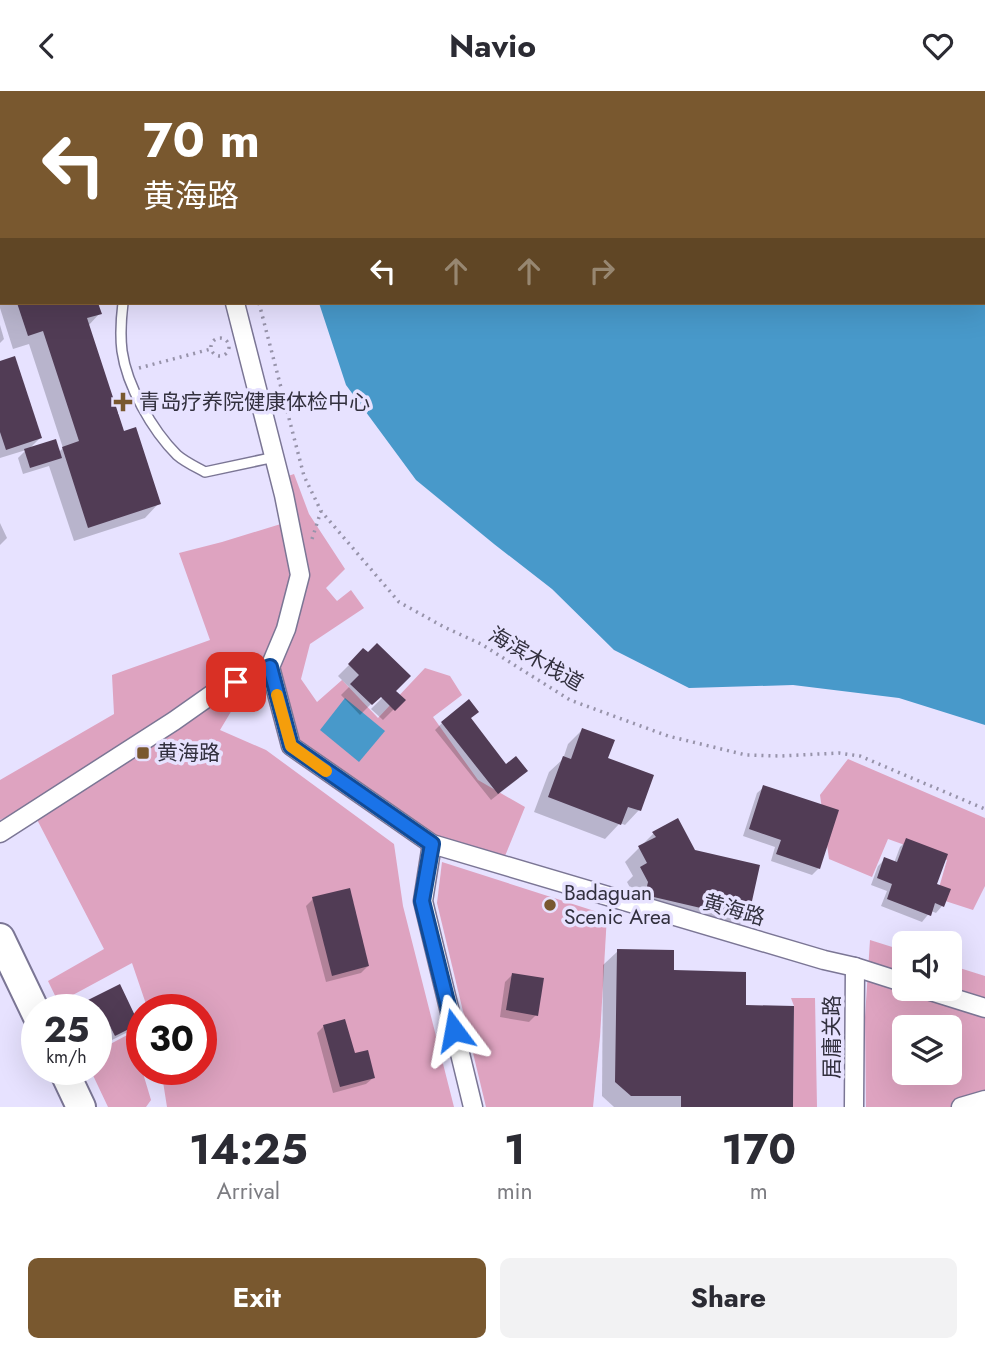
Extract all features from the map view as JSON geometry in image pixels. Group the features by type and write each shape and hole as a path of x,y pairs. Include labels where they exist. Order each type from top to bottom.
{"main road":[{"path":"0,938 27,994"},
{"path":"71,1085 81,1107"}],"street":[{"path":"0,833 174,721 218,689 270,667 286,629 300,575 275,457 236,305"},
{"name":"黄海路","path":"270,667 291,746 432,844 892,979"},
{"path":"432,844 422,901 473,1107"},
{"name":"居庸关路","path":"854,1107 855,967"},
{"path":"962,1001 985,1008"},
{"path":"961,1107 985,1100"}],"lane":[{"path":"123,305 122,353 134,392 152,425 178,456 205,472 275,457"}],"path":[{"name":"海滨木栈道","path":"260,305 304,476 321,511 399,602 481,644 570,700 668,736 746,755 781,757 839,753 860,756 985,809"},
{"path":"216,339 224,340 228,345 228,350 222,356 214,354 211,349 216,339"},
{"path":"128,371 211,349"}],"shaded area":[{"path":"294,474 309,514 345,569 326,588 337,601 351,590 364,608 310,644 301,679 317,702 342,680 378,718 425,668 450,676 462,695 433,717 478,780 525,807 503,861 434,841 295,744 275,667 304,580 285,477"},
{"path":"284,523 293,578 281,628 220,730 266,750 394,844 403,906 454,1107 167,1107 164,1085 217,1085 217,994 143,994 132,963 75,994 54,994 48,981 104,949 30,806 0,820 0,780 114,714 112,675 210,640 179,553"},
{"path":"848,759 985,818 985,886 973,910 936,898 947,860 888,839 872,877 829,859 820,795"},
{"path":"442,862 607,915 593,1107 486,1107 437,903"},
{"path":"870,940 892,947 892,1001 962,1001 962,969 985,976 985,1107 866,1107 865,1017"},
{"path":"791,998 815,998 817,1107 793,1107 794,1006"},
{"path":"126,1036 126,1085 147,1085 151,1100 146,1107 108,1107 98,1085 112,1085 112,1043"}],"water":[{"path":"320,305 985,305 985,725 899,698 793,685 689,688 614,650 552,589 416,480 346,385"},
{"path":"345,698 385,731 359,762 320,730"}],"building":[{"name":"青岛疗养院健康体检中心","path":"18,305 99,305 102,314 87,318 124,431 136,427 161,504 88,528 62,447 79,441 43,331 28,336"},
{"path":"15,356 42,438 6,450 0,432 0,361"},
{"path":"56,439 62,458 30,468 24,449"},
{"path":"377,643 411,676 396,691 406,700 395,711 381,697 372,705 350,684 359,675 348,664 363,648 368,652"},
{"path":"469,699 479,712 471,718 506,764 516,756 528,771 498,794 441,722"},
{"path":"582,728 615,740 608,758 654,775 641,811 628,807 621,825 548,797 563,756 571,759"},
{"path":"763,785 839,810 820,869 776,854 781,840 749,829"},
{"path":"678,818 695,850 760,865 748,919 645,895 648,882 640,867 647,863 638,846 656,837 652,832"},
{"path":"906,838 948,854 937,884 951,889 944,907 935,903 931,916 887,899 892,884 877,878 884,857 897,862"},
{"path":"350,888 369,966 332,976 312,897"},
{"path":"617,949 674,950 674,970 746,972 746,1005 794,1006 793,1107 681,1107 681,1096 631,1096 615,1082"},
{"path":"512,973 544,978 538,1016 506,1010"},
{"path":"120,984 126,997 126,1030 115,1036 112,1030 112,994 100,994"},
{"path":"345,1019 355,1053 368,1050 375,1078 340,1087 323,1025"}],"slow traffic":[{"path":"277,695 291,746 326,771"}],"place":[{"name":"青岛疗养院健康体检中心","path":"123,402"},
{"name":"黄海路","path":"143,753"},
{"name":"Badaguan Scenic Area","path":"550,905"}],"route":[{"path":"236,682 270,667 291,746 432,844 422,901 454,1030"}]}
